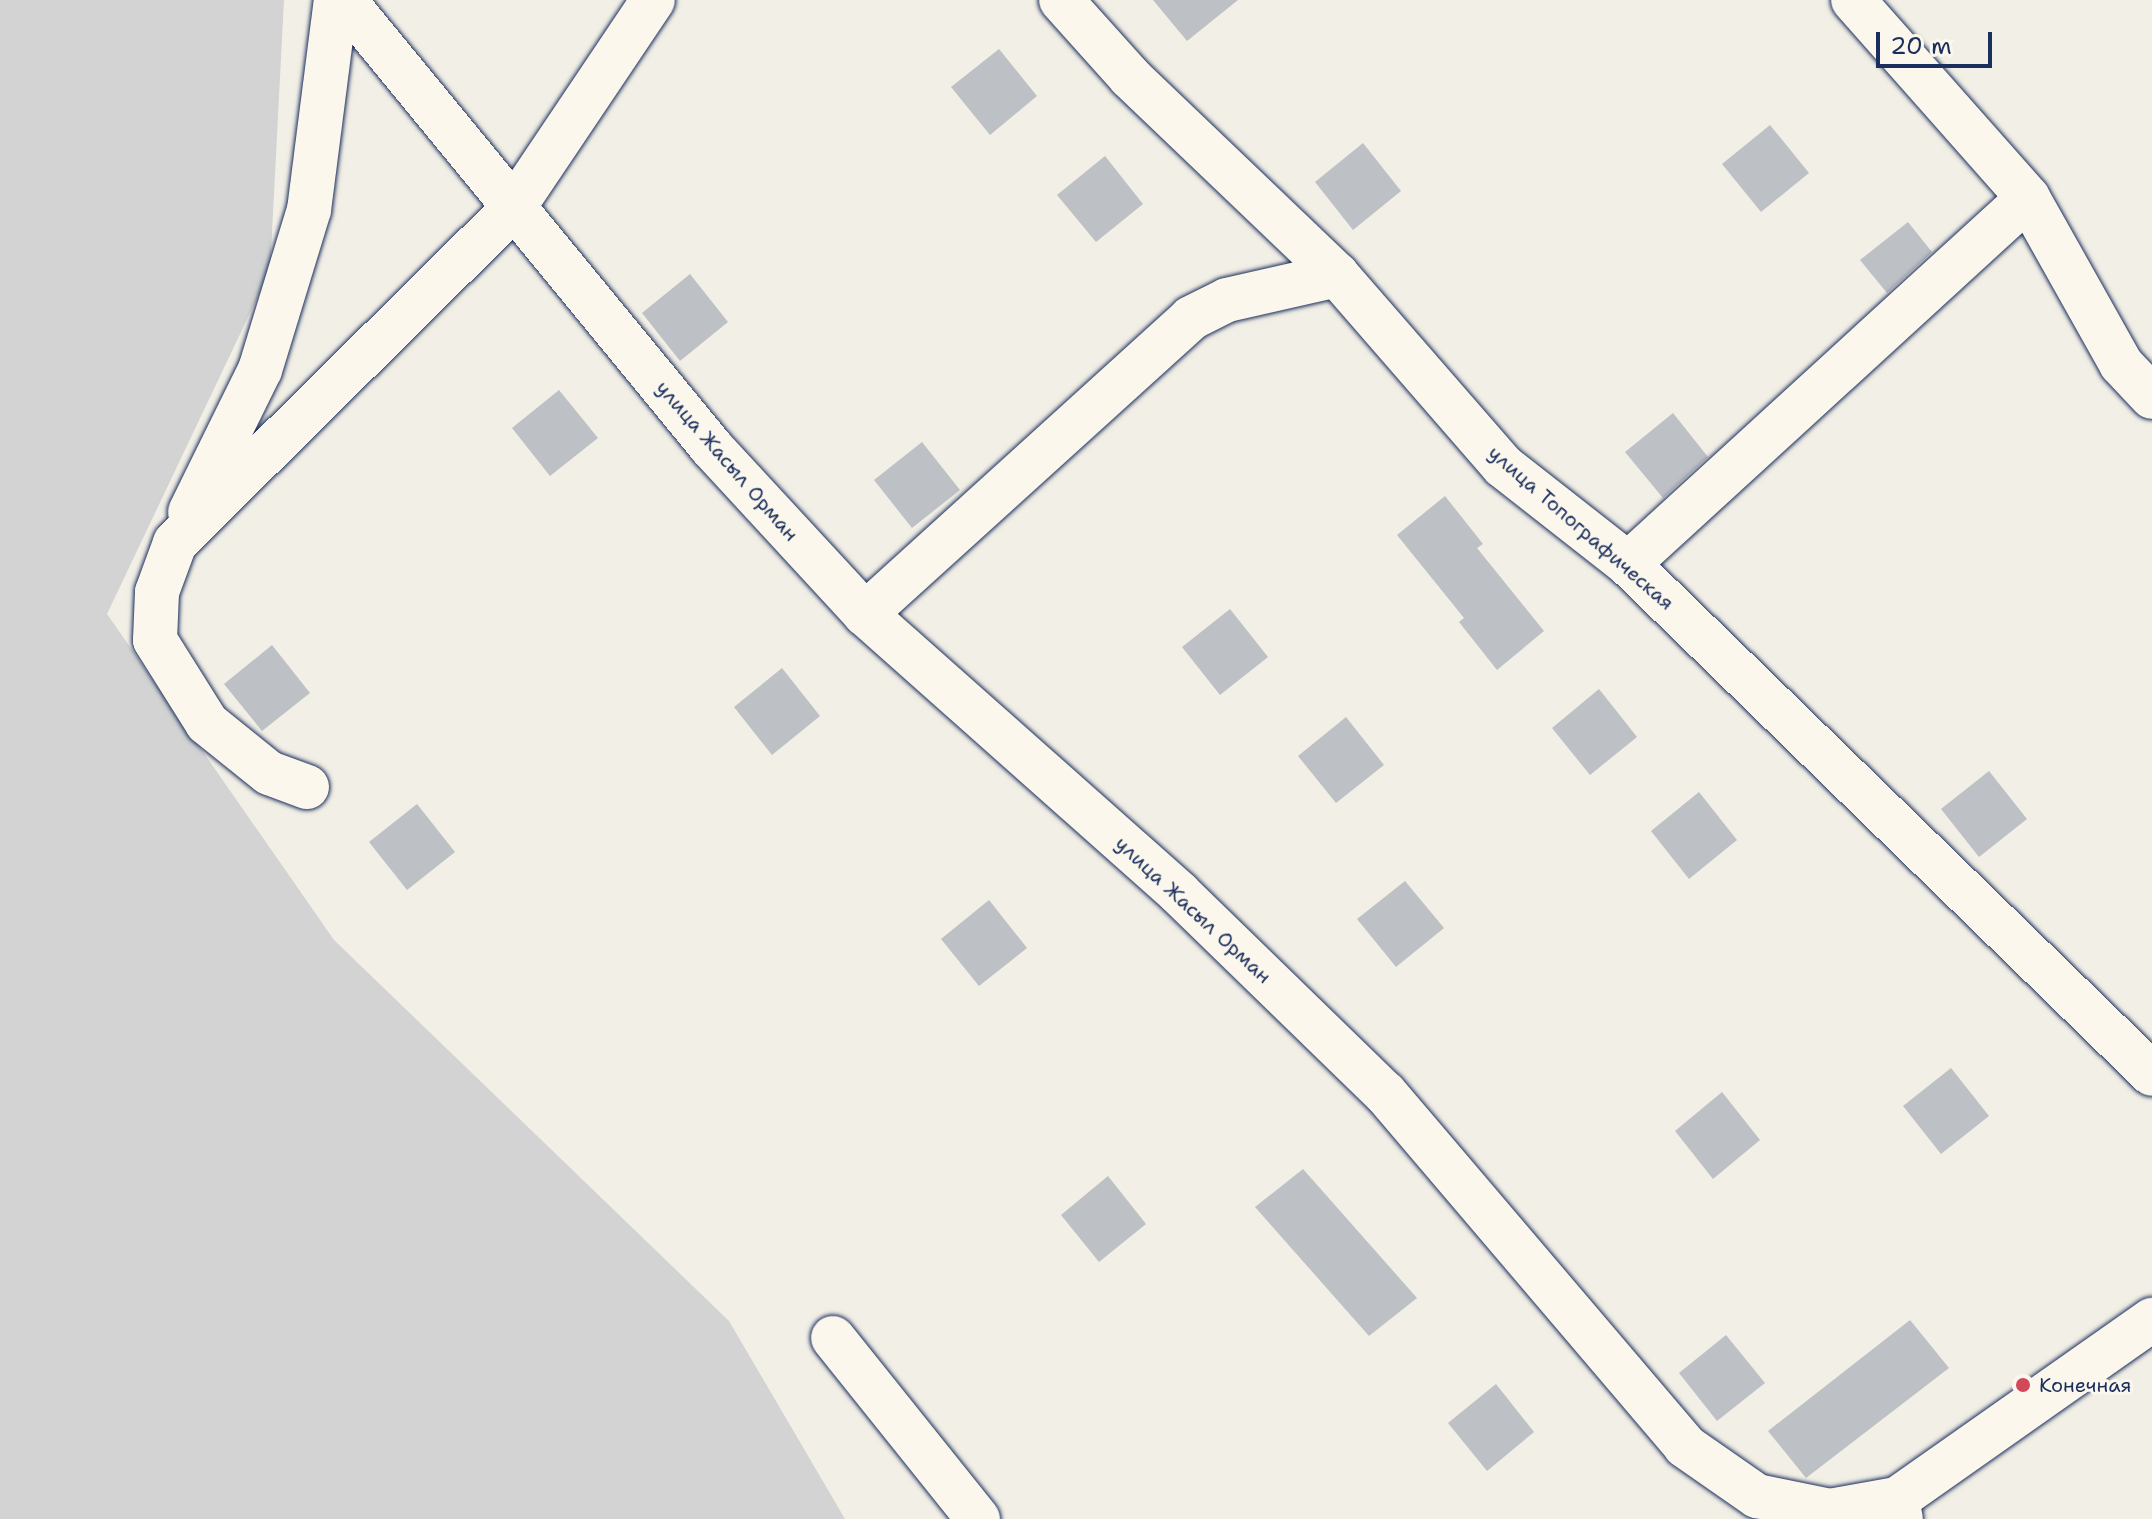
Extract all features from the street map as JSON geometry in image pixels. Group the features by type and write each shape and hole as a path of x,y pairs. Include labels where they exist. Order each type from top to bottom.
{"street":[{"path":"307,787 269,773 207,723 155,640 157,592 175,543 260,370 309,210 336,0"},
{"name":"улица Жасыл Орман","path":"344,0 712,448 865,614 1179,893 1385,1093 1685,1446 1757,1496 1830,1511 1893,1512"},
{"path":"175,543 514,207 653,0"},
{"name":"улица Топографическая","path":"1061,0 1130,77 1337,275 1503,466 1628,564 2152,1074"},
{"path":"1853,0 2028,198 2121,364 2152,397"},
{"path":"1628,564 2028,198"},
{"path":"865,614 1191,318 1227,300 1337,275"},
{"path":"1893,1512 2152,1320"},
{"path":"833,1338 978,1519"}],"shaded area":[{"path":"0,0 284,0 270,271 107,614 334,940 729,1321 845,1519 0,1519"}],"building":[{"path":"1153,0 1238,0 1187,41"},
{"path":"999,49 1037,96 990,135 951,87"},
{"path":"1770,125 1809,173 1761,212 1722,164"},
{"path":"1363,143 1401,191 1353,230 1315,182"},
{"path":"1105,156 1143,204 1096,242 1057,195"},
{"path":"1908,222 1932,252 1887,293 1860,260"},
{"path":"690,274 728,322 680,361 642,313"},
{"path":"559,390 598,438 550,476 512,428"},
{"path":"1673,413 1708,457 1663,498 1625,452"},
{"path":"922,442 960,490 912,528 874,480"},
{"path":"1445,496 1483,544 1477,548 1544,631 1497,670 1459,622 1464,618 1397,535"},
{"path":"1230,609 1268,657 1220,695 1182,647"},
{"path":"272,645 310,693 262,731 224,684"},
{"path":"782,668 820,716 772,755 734,707"},
{"path":"1599,689 1637,737 1590,775 1552,728"},
{"path":"1346,717 1384,765 1336,803 1298,756"},
{"path":"1989,771 2027,819 1979,857 1941,809"},
{"path":"1699,792 1737,840 1689,879 1651,831"},
{"path":"417,804 455,852 407,890 369,842"},
{"path":"1405,881 1444,928 1396,967 1357,919"},
{"path":"989,900 1027,948 979,986 941,939"},
{"path":"1951,1068 1989,1116 1941,1154 1903,1106"},
{"path":"1722,1092 1760,1140 1713,1179 1675,1131"},
{"path":"1303,1169 1417,1298 1369,1336 1255,1207"},
{"path":"1108,1176 1146,1224 1099,1262 1061,1215"},
{"path":"1910,1320 1949,1368 1806,1478 1768,1431"},
{"path":"1726,1335 1765,1383 1717,1421 1679,1373"},
{"path":"1496,1384 1534,1432 1487,1471 1448,1423"}],"place":[{"name":"Конечная","path":"2023,1385"}]}
